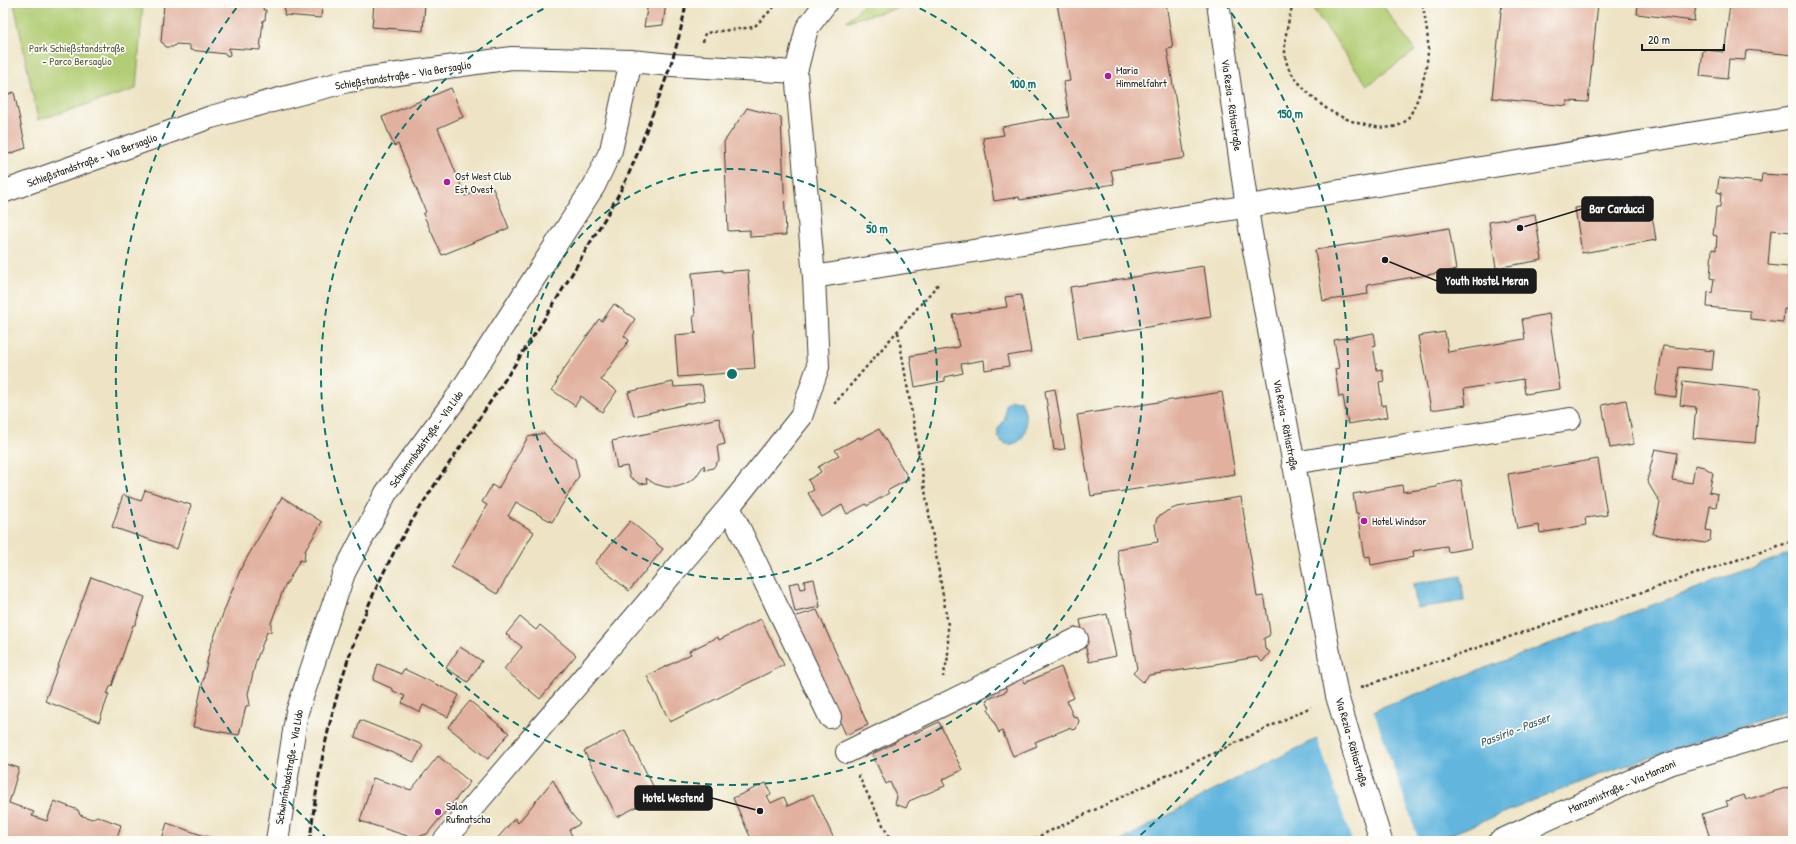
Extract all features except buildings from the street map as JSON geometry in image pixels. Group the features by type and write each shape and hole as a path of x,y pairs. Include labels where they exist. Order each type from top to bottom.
{"street":[{"path":"444,841 729,506 801,417 818,367 814,277 796,72 808,28 826,3"},
{"name":"Via Rezia - Rätiastraße","path":"1218,3 1246,206 1293,463 1341,706 1381,841"},
{"name":"Schießstandstraße - Via Bersaglio","path":"3,192 211,117 348,81 512,58 631,61 796,72"},
{"name":"Schwimmbadstraße - Via Lido","path":"277,841 297,712 344,573 386,493 455,400 594,186 611,150 631,61"},
{"path":"814,277 1793,117"},
{"path":"1293,463 1570,419"},
{"path":"729,506 830,717"},
{"path":"847,752 1077,639"},
{"name":"Manzonistraße - Via Manzoni","path":"1500,841 1666,765 1793,726"}],"path":[{"path":"696,66 705,33 754,27 778,3"},
{"path":"1293,3 1285,44 1289,68 1301,86 1330,112 1354,122 1382,128 1398,128 1408,119 1425,74 1428,46 1423,3"},
{"path":"835,396 834,403 898,332 944,277"},
{"path":"898,332 948,625 948,657 935,709"},
{"path":"1358,688 1793,541"},
{"path":"1029,841 1311,706"},
{"path":"858,776 891,841"}],"green space":[{"name":"Park Schießstandstraße - Parco Bersaglio","path":"14,3 143,3 136,89 38,120"},
{"path":"865,3 918,3 847,21"},
{"path":"1309,3 1381,3 1415,51 1367,85"}],"water":[{"path":"1011,400 1021,401 1025,412 1026,426 1022,438 1018,442 1008,444 1004,443 998,438 998,429 1005,419 1006,404"},
{"name":"Passirio - Passer","path":"1793,552 1793,709 1598,775 1434,841 1120,841 1243,775 1382,707"},
{"path":"1461,576 1464,601 1417,608 1413,584"}],"pier":[{"path":"1373,709 1419,841 1352,841 1317,737"}],"railway":[{"path":"310,841 320,768 337,696 360,627 374,593 390,560 417,513 544,320 610,210 630,171 669,71 677,44 686,3"}],"place":[{"name":"Maria Himmelfahrt","path":"1108,76"},
{"name":"Ost West Club Est Ovest","path":"447,182"},
{"name":"Bar Carducci","path":"1520,228"},
{"name":"Youth Hostel Meran","path":"1385,260"},
{"name":"Hotel Windsor","path":"1364,521"},
{"name":"Hotel Westend","path":"760,811"},
{"name":"Salon Rufinatscha","path":"438,812"}]}
